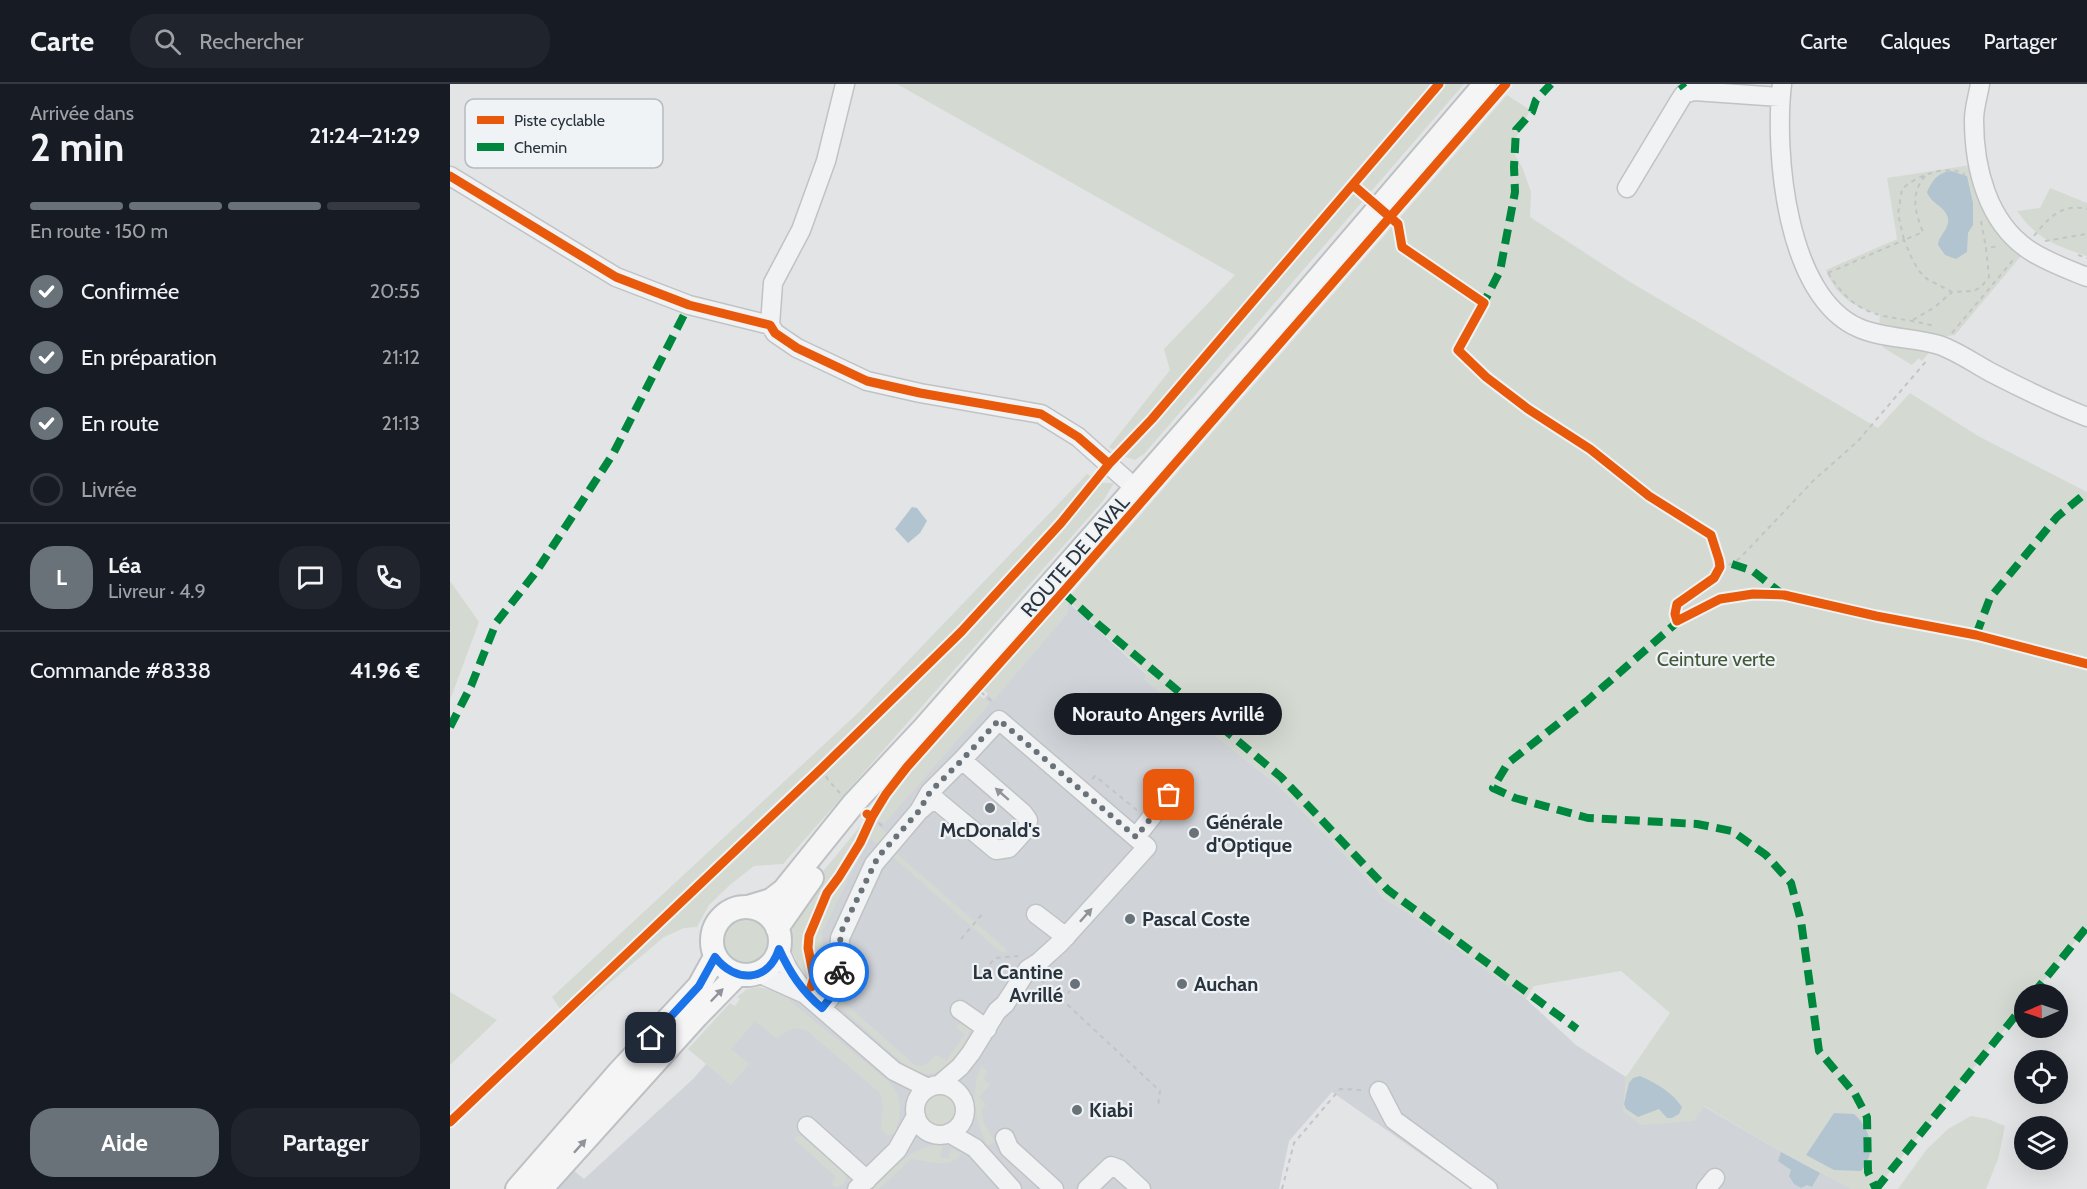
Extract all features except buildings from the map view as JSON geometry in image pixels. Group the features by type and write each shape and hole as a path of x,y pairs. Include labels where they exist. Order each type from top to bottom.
{"main road":[{"name":"ROUTE DE LAVAL","path":"748,907 771,900 784,890 854,803 1057,587 1135,488 1485,84"},
{"name":"ROUTE DE LAVAL","path":"778,938 802,891 865,813 924,728"},
{"path":"541,1189 697,1016 748,974 770,966 777,957 778,938 768,915 748,907 737,908 726,913 713,930 711,941 715,957 723,968 748,974"},
{"path":"517,1189 618,1072 699,986 715,957"}],"street":[{"path":"845,84 826,161 801,230 774,284 770,325 774,333 797,348 867,381 920,393 1041,414 1078,437 1135,488"},
{"path":"1980,84 1974,118 1976,159 1989,203 2010,234 2028,243 2055,265 2087,277"},
{"path":"1627,188 1684,94 1694,91 1781,91 1778,119 1784,194 1810,277 1822,296 1844,319 1858,328 1881,335 1940,345 2043,400 2087,417"},
{"path":"450,176 616,277 689,305 770,325"},
{"path":"897,1150 915,1112 919,1097 960,1067 1028,969 1039,963 1066,937 1147,847 999,720 930,792 919,811"},
{"path":"822,1008 838,988 839,947 842,930 878,857 919,811 932,800 936,800 996,850 1009,848 1027,828 1028,820 1023,813 962,760"},
{"path":"1136,837 1169,795"},
{"path":"1036,914 1066,937"},
{"path":"778,938 788,969 805,994 894,1071 933,1086 948,1086 956,1090 961,1096 975,1148"},
{"path":"748,974 805,994"},
{"path":"960,1010 987,1029"},
{"path":"894,1071 919,1123 930,1133 937,1135 949,1133 956,1129 965,1110 971,1053"},
{"path":"1378,1090 1394,1120 1488,1189"},
{"path":"807,1126 862,1184 897,1150 930,1133"},
{"path":"949,1133 975,1148 1012,1189"},
{"path":"1005,1138 1009,1148 1054,1189"},
{"path":"1095,1187 1111,1166 1141,1189"}],"path":[{"path":"1970,181 1964,173 1956,171 1914,179 1902,189 1898,214 1904,240 1912,261 1920,272 1952,292 1974,291 1982,286 1989,278 1980,218"},
{"path":"1925,176 1918,185 1915,196 1917,217 1923,232 1828,273 1846,296 1868,312 1881,317 1937,327"},
{"path":"1720,567 1732,564 1740,558 1814,480 1858,441 2054,213 2073,208 2087,209"},
{"path":"2028,243 2087,234"},
{"path":"1986,248 2002,246"},
{"path":"1911,321 1935,307 1952,292"},
{"path":"977,688 998,706"},
{"path":"822,768 838,792 847,798"},
{"path":"1095,776 1140,813"},
{"path":"961,939 984,912"},
{"path":"1038,972 1042,983 1160,1091 1158,1107"},
{"path":"1062,1001 1070,991"},
{"path":"1282,1189 1294,1143 1340,1089 1378,1090"}],"shaded area":[{"path":"1068,602 1147,675 1144,679 1279,786 1383,898 1407,912 1526,999 1576,1045 1626,1077 1624,1111 1642,1125 1703,1106 1852,1189 1471,1189 1332,1092 1289,1141 1279,1189 554,1189 572,1169 584,1179 694,1078 820,932 869,831"}],"green space":[{"path":"897,84 1464,84 1144,454 1135,460 1109,447 1170,370 1164,349 1235,275"},
{"name":"Ceinture verte","path":"1507,95 1530,110 1511,148 1523,169 1531,192 1530,217 1630,282 1878,428 1910,393 1978,436 2087,492 2087,927 2041,984 2014,984 2014,1018 1876,1189 1852,1189 1773,1147 1704,1106 1694,1121 1642,1125 1623,1111 1626,1077 1670,1013 1621,971 1534,986 1526,999 1407,912 1383,898 1279,786 1144,679 1147,674 1068,600 1068,613 994,700 982,688 1063,593 1068,598"},
{"path":"1971,165 1997,226 2021,256 1955,335 1939,337 1879,327 1880,314 1862,309 1847,300 1835,287 1826,270 1897,239 1887,178"},
{"path":"2050,188 2087,203 2087,256 2066,249 2040,235 2024,221 2017,211 2040,208"},
{"path":"1884,341 1932,349 1922,361 1919,358 1912,365 1884,348 1882,346"},
{"path":"1087,474 1104,483 1114,483 1103,501 783,864 754,866 709,905 697,927 684,928 664,937 567,1019 552,997 859,712"},
{"path":"450,581 479,622 450,700"},
{"path":"976,693 990,703 884,824 876,817 890,792"},
{"path":"867,818 853,852 820,902 805,939 803,947 811,976 810,983 792,952 791,934 801,898"},
{"path":"872,821 888,834 879,844 869,838 822,932 827,989 824,994 815,986 817,980 809,949 813,928 829,893 846,871"},
{"path":"895,852 1007,950 1005,953 998,950 892,856"},
{"path":"739,916 749,916 761,923 768,935 768,945 761,957 749,964 739,964 724,953 720,945 720,935 731,920"},
{"path":"759,987 779,992 888,1081 900,1105 895,1133 887,1136 881,1129 883,1106 880,1093 806,1030 793,1028 776,1038 755,1021 731,1049 749,1064 731,1085 688,1049 730,1003 735,1006 740,999 737,997 747,989"},
{"path":"450,992 497,1020 450,1065"},
{"path":"840,999 915,1065 924,1066 937,1055 946,1061 965,1034 956,1028 958,1025 967,1024 970,1030 959,1052 948,1065 941,1070 925,1074 907,1067 837,1004"},
{"path":"982,1066 988,1072 983,1079 990,1085 979,1097 986,1104 981,1110 984,1124 995,1142 988,1145 980,1127 975,1106 976,1085"},
{"path":"938,1092 950,1097 955,1109 950,1121 938,1126 926,1121 921,1109 926,1097"},
{"path":"1971,1116 1988,1119 2005,1126 1998,1159 1986,1189 1898,1189 1927,1149 1948,1129"},
{"path":"801,1136 845,1174 846,1180 843,1185 836,1187 831,1184 836,1177 794,1139"},
{"path":"929,1146 943,1146 940,1157 949,1159 951,1149 961,1153 952,1162 945,1163 911,1159 879,1189 873,1189 911,1154"}],"water":[{"path":"1951,171 1967,176 1973,203 1973,225 1968,233 1967,252 1956,259 1945,255 1938,245 1947,226 1948,218 1927,192 1936,178 1942,173"},
{"path":"912,507 917,508 927,521 920,533 908,543 895,529"},
{"path":"1640,1076 1669,1092 1682,1107 1679,1114 1667,1118 1659,1109 1638,1117 1626,1109 1624,1104 1629,1083 1633,1078"},
{"path":"1834,1113 1854,1114 1865,1127 1870,1149 1869,1157 1861,1171 1834,1170 1806,1155"},
{"path":"1781,1152 1820,1173 1812,1187 1807,1185 1801,1188 1794,1184 1789,1176 1791,1170 1778,1161"}],"marked path":[{"path":"1481,308 1500,271 1515,192 1516,130 1532,112 1536,100 1551,84"},
{"path":"1681,84 1684,88"},
{"path":"450,727 471,686 496,623 536,572 613,454 689,305"},
{"path":"1976,635 1990,598 2057,517 2087,492"},
{"path":"1732,564 1753,571 1782,594"},
{"path":"1063,592 1099,625 1281,777 1388,890 1577,1029"},
{"path":"1681,619 1587,701 1508,763 1493,788 1515,798 1588,818 1697,824 1732,831 1766,855 1791,883 1801,921 1819,1051 1855,1094 1867,1117 1868,1172 1876,1189"},
{"path":"2041,984 2087,927"},
{"path":"1876,1189 2014,1018"}],"cycle path":[{"path":"450,1122 822,768 961,632 1061,523 1109,464 1152,419 1439,84"},
{"path":"872,817 907,767 1063,592 1506,84"},
{"path":"450,176 616,277 689,305 770,325 775,333 797,348 867,381 920,393 1041,414 1078,437 1109,464"},
{"path":"1353,185 1398,224 1402,247 1484,303 1458,350 1486,377 1528,409 1590,449 1649,496 1711,535 1720,567 1714,578 1677,604 1675,614 1677,621 1720,599 1753,594 1784,595 1976,635 2087,664"},
{"path":"811,987 814,978 808,948 809,936 827,893 860,843 872,817 867,814"}],"way so far":[{"path":"839,972 842,930 878,857 919,811 930,792 999,720 1136,837 1169,795"}],"place":[{"name":"Norauto Angers Avrillé","path":"1169,795"},
{"name":"McDonald's","path":"990,808"},
{"name":"Générale d'Optique","path":"1194,833"},
{"name":"Pascal Coste","path":"1130,919"},
{"name":"La Cantine Avrillé","path":"1075,984"},
{"name":"Auchan","path":"1182,984"},
{"name":"Kiabi","path":"1077,1110"}],"route":[{"path":"651,1038 699,986 715,957 723,968 737,975 753,975 770,966 777,957 779,949 788,969 805,994 822,1008 838,988 839,972"}]}
